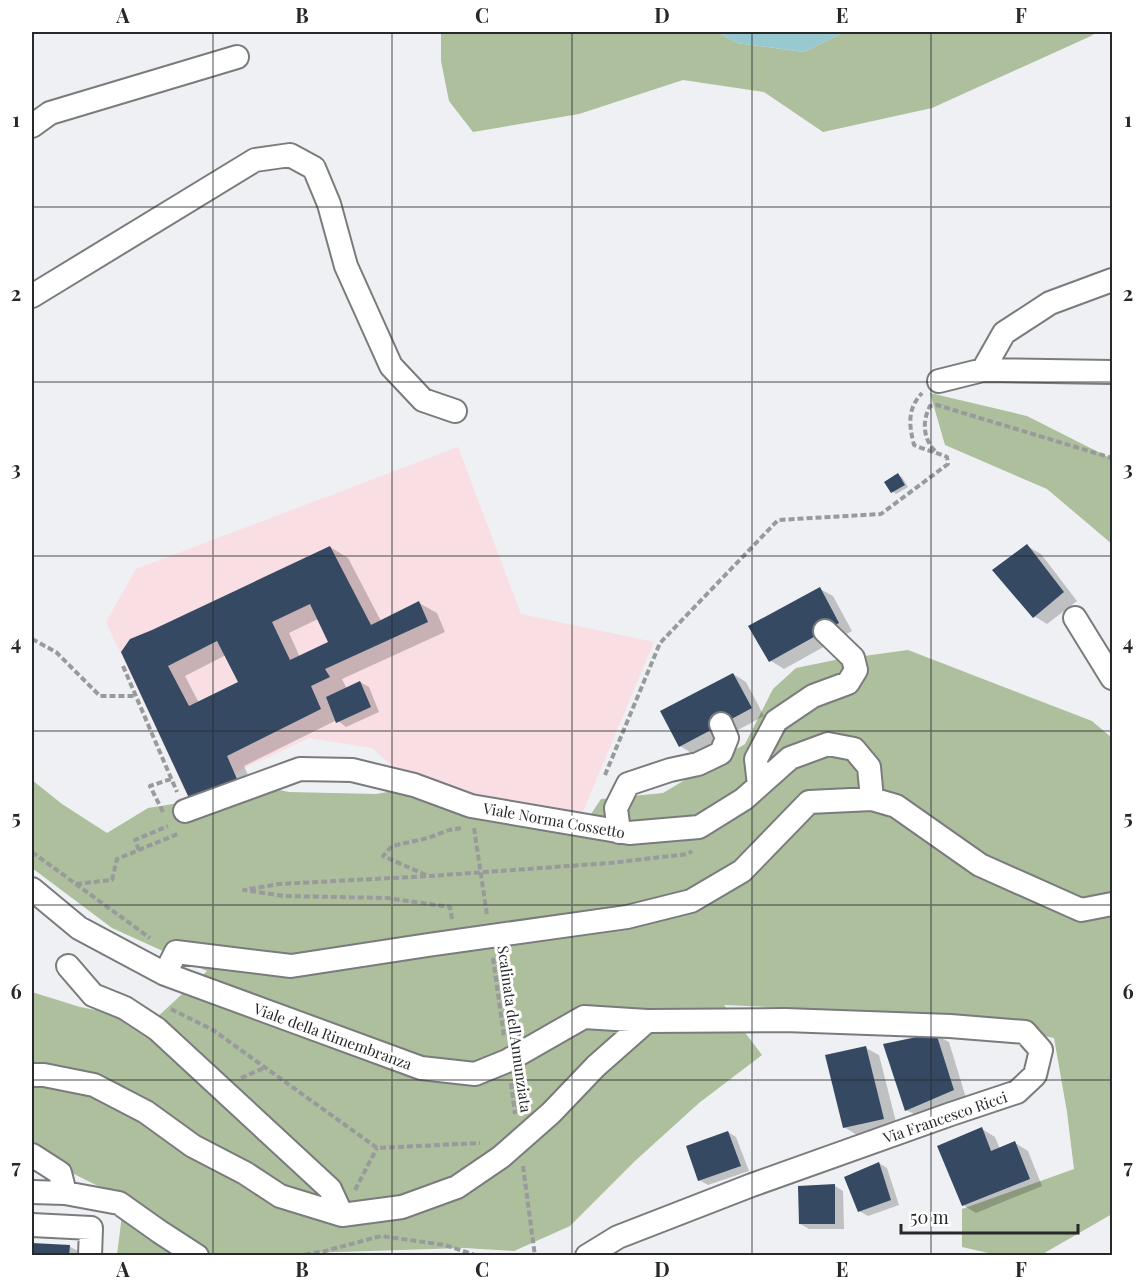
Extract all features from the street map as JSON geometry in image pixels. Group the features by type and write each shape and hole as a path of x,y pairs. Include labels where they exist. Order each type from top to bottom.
{"street":[{"path":"32,126 50,113 237,57"},
{"path":"32,296 255,160 290,155 314,168 329,204 346,266 391,366 423,400 455,411"},
{"path":"983,370 1004,333 1050,303 1113,280"},
{"path":"939,381 983,370 1113,372"},
{"path":"1075,618 1113,678"},
{"path":"759,785 756,759 776,721 813,696 848,683 856,670 853,658 825,631"},
{"path":"619,832 616,808 628,784 670,770 698,764 721,753 727,738 721,724"},
{"name":"Viale Norma Cossetto","path":"185,812 300,769 352,770 414,785 471,806 619,832 699,827 744,799 790,758 828,744 854,750 869,767 872,799"},
{"path":"160,971 176,952 291,966 627,917 691,901 742,871 809,802 872,799 896,806 980,865 1081,910 1113,904"},
{"name":"Viale della Rimembranza","path":"32,889 79,928 160,971 421,1068 475,1074 507,1061 584,1017 647,1021"},
{"path":"68,966 93,996 125,1008 157,1029 330,1189 342,1215"},
{"name":"Via Francesco Ricci","path":"587,1256 618,1237 752,1185 1017,1092 1035,1075 1041,1050 1024,1032 950,1026 784,1020 647,1021"},
{"path":"32,1075 44,1075 94,1085 146,1112 193,1146 245,1173 280,1196 342,1215 402,1207 457,1187 519,1142 551,1113 596,1066 647,1021"},
{"path":"32,1155 60,1173 65,1193"},
{"path":"32,1192 65,1193 119,1203 197,1256"},
{"path":"32,1225 91,1228 90,1256"}],"path":[{"path":"602,783 660,643 778,520 881,514 948,464 947,457 914,445 910,428 913,402 927,388 939,381"},
{"path":"936,452 930,446 924,429 930,406 937,405 1113,458"},
{"path":"32,639 56,652 100,696 136,696"},
{"path":"123,666 185,812"},
{"path":"139,850 135,840 169,826 150,786 171,779"},
{"name":"Scalinata dell'Annunziata","path":"430,876 383,856 392,846 449,830 474,826 535,1256"},
{"path":"76,884 112,880 117,859 179,834"},
{"path":"428,945 453,922 450,907 387,898 284,896 244,890 279,884 610,863 688,854 698,848"},
{"path":"32,852 153,940 160,971"},
{"path":"163,1004 213,1030 377,1148 484,1143"},
{"path":"237,1080 265,1068"},
{"path":"342,1215 377,1148"},
{"path":"296,1256 381,1236 445,1245 478,1256"}],"shaded area":[{"path":"458,447 521,614 654,642 579,821 410,782 372,748 309,738 187,795 106,622 136,569"}],"green space":[{"path":"441,32 718,32 737,43 804,52 844,32 1097,32 932,108 823,132 764,92 683,80 579,114 473,132 449,101 441,61"},
{"path":"930,393 1027,416 1112,459 1112,544 1047,489 945,445"},
{"path":"908,650 1092,721 1112,738 1112,1214 1041,1255 997,1255 962,1247 962,1209 1074,1169 1054,1038 940,1015 724,1005 762,1055 699,1103 635,1161 570,1226 514,1251 464,1248 275,1254 271,1256 117,1255 124,1199 32,1153 32,992 80,1007 153,1021 207,971 112,928 32,868 32,780 62,804 107,833 148,808 198,800 244,783 289,792 376,794 411,788 583,826 601,799 663,793 745,744 773,689 796,668"}],"water":[{"path":"718,32 844,32 804,52 737,43"}],"building":[{"path":"898,473 905,485 891,493 884,482"},
{"path":"1027,544 1064,592 1033,618 992,570"},
{"path":"330,546 371,625 419,601 428,622 325,669 330,677 311,686 321,709 227,756 237,779 220,788 189,798 121,652 130,639","holes":["310,604 328,642 290,660 272,622","217,641 238,682 189,706 168,666"]},
{"path":"820,587 839,623 769,662 748,626"},
{"path":"733,673 752,708 679,747 660,711"},
{"path":"360,681 371,707 336,723 326,697"},
{"path":"936,1033 954,1090 905,1111 883,1044"},
{"path":"866,1046 884,1119 843,1128 825,1055"},
{"path":"982,1127 991,1151 1015,1141 1030,1179 962,1206 937,1146"},
{"path":"728,1131 741,1166 698,1181 686,1146"},
{"path":"879,1162 891,1200 858,1212 844,1177"},
{"path":"835,1184 835,1224 799,1224 798,1186"},
{"path":"32,1243 70,1245 69,1256 32,1256"}]}
